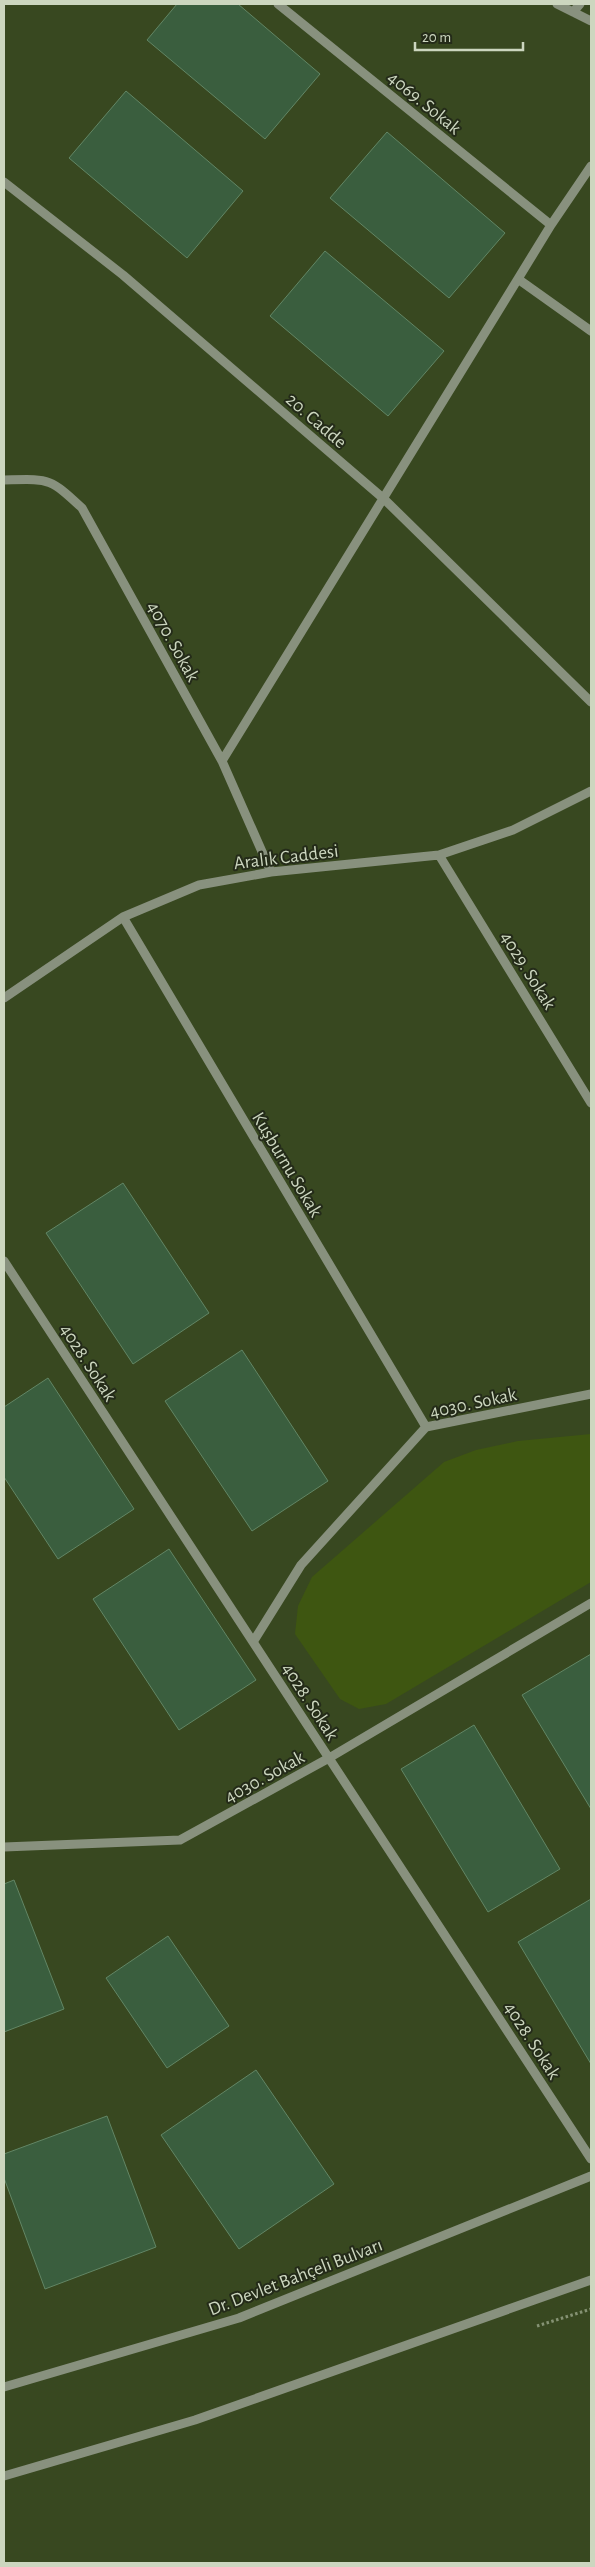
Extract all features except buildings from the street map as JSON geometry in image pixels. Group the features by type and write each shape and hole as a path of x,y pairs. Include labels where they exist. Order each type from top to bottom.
{"street":[{"name":"4069. Sokak","path":"278,4 551,225"},
{"path":"557,4 591,22"},
{"path":"573,12 580,4"},
{"path":"222,761 518,278 591,166"},
{"name":"20. Cadde","path":"4,182 123,275 384,499 591,702"},
{"path":"518,278 591,331"},
{"name":"4070. Sokak","path":"4,480 42,479 59,486 82,508 222,761 272,872"},
{"name":"Aralık Caddesi","path":"4,998 123,917 199,885 272,872 439,855 513,830 591,791"},
{"name":"4029. Sokak","path":"439,855 591,1102"},
{"name":"Kuşburnu Sokak","path":"123,917 426,1428"},
{"name":"4028. Sokak","path":"4,1261 591,2159"},
{"name":"4030. Sokak","path":"253,1642 301,1565 426,1428 591,1394"},
{"name":"4030. Sokak","path":"4,1847 180,1840 329,1758 591,1603"},
{"name":"Dr. Devlet Bahçeli Bulvarı","path":"4,2387 239,2318 591,2176"},
{"path":"4,2476 195,2420 591,2280"}],"green space":[{"path":"591,1434 591,1582 386,1704 359,1709 340,1699 295,1634 298,1606 312,1577 444,1462 476,1450 518,1441"}]}
